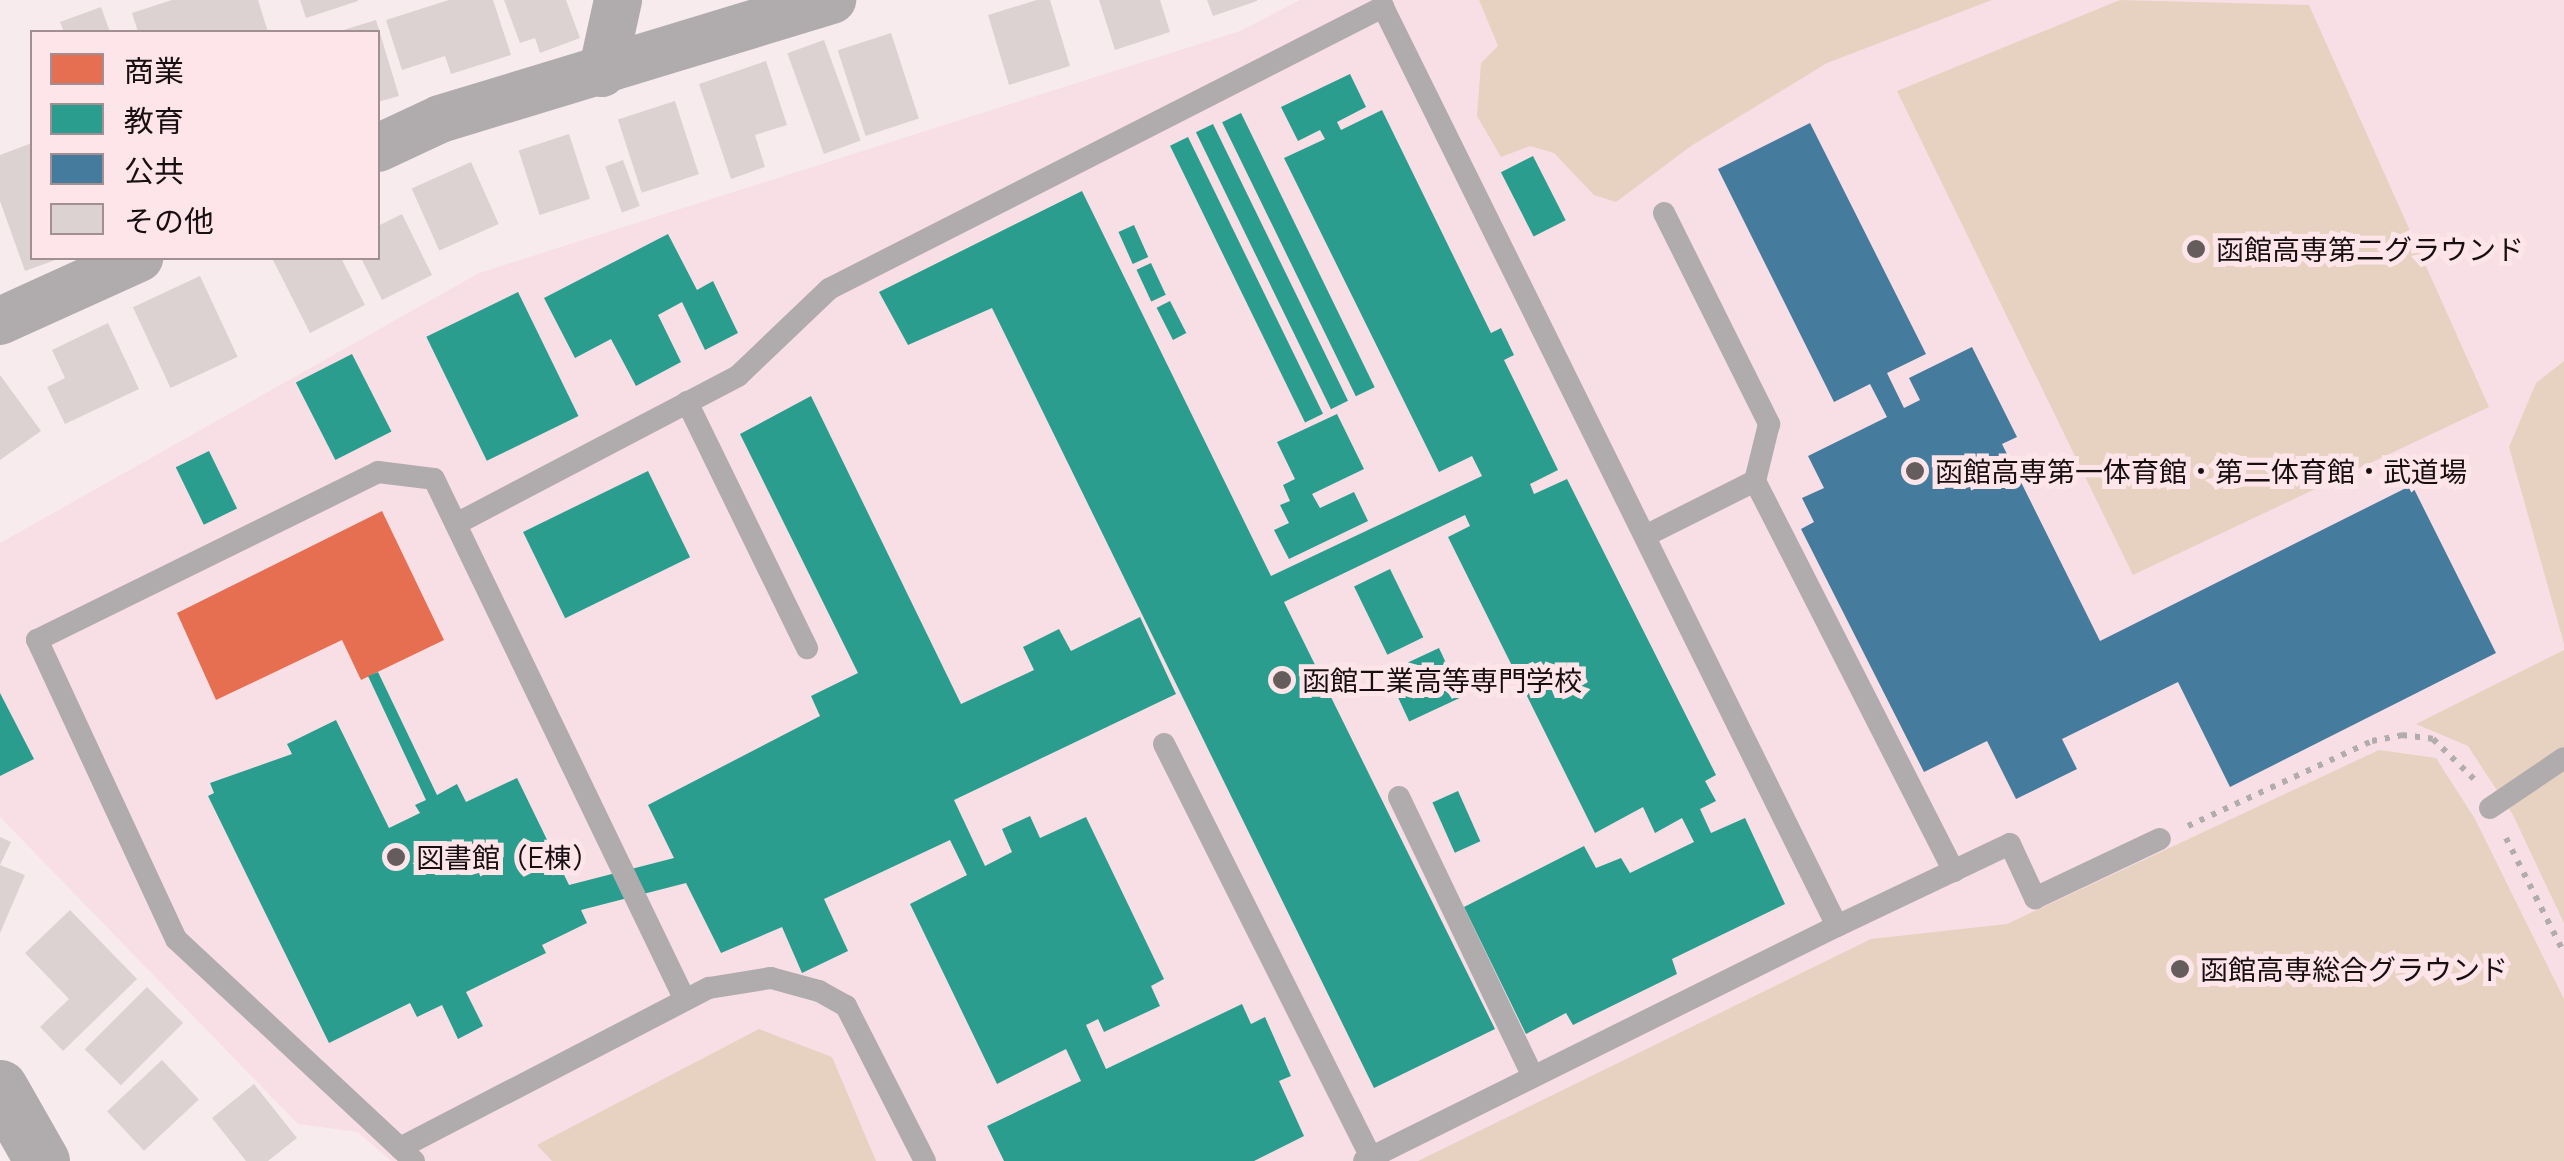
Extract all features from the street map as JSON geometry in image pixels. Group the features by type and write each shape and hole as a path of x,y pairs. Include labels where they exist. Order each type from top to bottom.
{"street":[{"path":"602,73 618,0"},
{"path":"380,147 440,119 602,73 832,0"},
{"path":"0,321 134,260"},
{"path":"0,1087 42,1161"}],"lane":[{"path":"456,524 738,376 828,290 1383,6 1837,926"},
{"path":"1664,213 1768,424 1755,481 1954,871"},
{"path":"688,402 806,648"},
{"path":"684,1000 434,479 378,472 37,640 176,939 407,1155 684,1000 736,980 771,978 819,991 846,1006 926,1161"},
{"path":"1644,536 1755,481"},
{"path":"1164,744 1367,1159 2010,844 2035,898 2160,839"},
{"path":"2490,808 2564,758"},
{"path":"1400,797 1534,1077"}],"path":[{"path":"2160,839 2372,741 2402,735 2434,739 2468,765 2564,953"}],"shaded area":[{"name":"函館工業高等専門学校","path":"1300,0 2564,0 2564,1161 391,1161 358,1132 298,1124 0,817 0,543 479,273 1240,31"},
{"path":"1479,0 1992,0 1827,63 1691,146 1616,202 1594,195 1554,153 1530,146 1501,157 1477,116 1481,63 1498,46"},
{"name":"函館高専第二グラウンド","path":"2120,0 2309,5 2489,407 2133,575 1897,91"},
{"path":"2564,361 2564,644 2509,447 2536,383"},
{"path":"2564,650 2564,923 2513,815 2468,746 2416,724"},
{"name":"函館高専総合グラウンド","path":"2379,750 2436,758 2475,819 2564,999 2564,1161 1418,1161 1871,939 2007,924"},
{"path":"759,1029 832,1057 876,1161 552,1161 537,1145"}],"building: 商業":[{"path":"382,511 444,640 361,680 342,640 216,700 177,613"}],"building: 教育":[{"path":"1350,74 1366,107 1337,122 1341,130 1382,110 1491,333 1501,328 1514,355 1504,360 1558,470 1530,484 1534,494 1567,479 1716,775 1705,781 1716,801 1700,809 1711,833 1745,818 1785,904 1672,959 1677,974 1573,1025 1566,1013 1526,1034 1464,907 1584,846 1596,868 1621,858 1630,873 1694,842 1682,818 1655,833 1643,807 1595,833 1448,537 1470,526 1465,515 1284,602 1495,1029 1374,1088 992,308 908,345 879,292 1082,191 1271,576 1482,476 1472,456 1439,472 1284,158 1325,139 1320,130 1298,141 1281,107"},
{"path":"1241,113 1375,387 1356,396 1222,122"},
{"path":"1213,124 1348,401 1331,409 1196,132"},
{"path":"1188,137 1323,414 1305,423 1170,146"},
{"path":"1533,156 1566,220 1534,236 1501,172"},
{"path":"1134,225 1148,257 1133,264 1118,232"},
{"path":"668,234 697,290 713,281 738,333 705,350 682,302 658,315 681,362 636,386 611,339 575,358 544,298"},
{"path":"1151,263 1166,295 1151,301 1136,270"},
{"path":"518,292 578,416 487,461 426,337"},
{"path":"1170,301 1186,333 1173,340 1157,308"},
{"path":"352,354 391,432 335,460 296,383"},
{"path":"811,396 961,704 1034,670 1023,647 1059,629 1071,651 1140,617 1176,694 954,800 985,866 1012,852 1002,829 1030,816 1040,838 1086,817 1164,979 1151,986 1160,1006 1104,1032 1098,1019 1086,1025 1106,1069 1242,1004 1251,1024 1265,1017 1291,1076 1279,1081 1304,1136 1254,1161 1004,1161 987,1126 1081,1081 1066,1049 997,1084 910,904 967,875 950,840 824,899 848,951 802,973 782,927 721,953 686,883 581,910 587,923 542,945 546,953 466,992 483,1026 458,1039 442,1005 417,1017 410,1003 329,1043 208,796 214,793 210,783 292,754 287,744 336,720 389,828 420,813 415,805 426,800 368,676 378,672 437,795 457,784 466,802 517,778 569,885 674,858 648,805 820,716 811,696 858,673 740,434"},
{"path":"1337,414 1364,469 1312,494 1320,508 1354,492 1368,521 1289,559 1274,530 1289,523 1280,505 1290,501 1283,485 1295,479 1277,442"},
{"path":"209,451 237,509 204,525 176,467"},
{"path":"648,471 690,557 565,618 523,532"},
{"path":"1390,569 1423,637 1387,655 1354,587"},
{"path":"1439,648 1462,697 1409,721 1386,673"},
{"path":"0,693 34,759 0,776"},
{"path":"1458,791 1480,841 1455,853 1432,802"}],"building: 公共":[{"name":"函館高専第一体育館・第二体育館・武道場","path":"1810,123 1926,354 1887,373 1904,408 1920,400 1909,378 1972,347 2017,437 2002,444 2100,641 2412,485 2496,653 2230,787 2178,682 2062,739 2077,769 2016,799 1987,741 1924,772 1801,529 1814,522 1802,498 1824,488 1808,456 1887,417 1870,384 1834,402 1718,169"}],"building: その他":[{"path":"172,0 258,0 267,30 137,30 132,13"},
{"path":"300,0 358,0 358,1 306,18"},
{"path":"449,0 493,0 511,55 451,74 445,56 402,70 386,20"},
{"path":"504,0 566,0 580,38 540,53 535,38 520,43"},
{"path":"1037,0 1050,0 1070,66 1009,85 988,15"},
{"path":"1099,0 1160,0 1170,32 1115,50"},
{"path":"1207,0 1257,0 1257,1 1213,16"},
{"path":"101,7 109,30 63,30 60,22"},
{"path":"376,20 379,30 344,30"},
{"path":"380,33 399,96 380,101"},
{"path":"891,33 919,119 866,136 838,50"},
{"path":"824,40 861,141 824,154 787,53"},
{"path":"766,61 787,125 755,135 765,167 731,179 699,84"},
{"path":"675,101 699,174 642,193 618,120"},
{"path":"569,134 590,199 540,215 519,150"},
{"path":"30,144 30,260 55,260 25,271 0,201 0,155"},
{"path":"623,160 640,206 622,213 605,166"},
{"path":"471,162 499,224 439,251 412,188"},
{"path":"402,214 432,275 382,300 362,260 380,260 380,225"},
{"path":"273,260 342,260 365,305 310,333"},
{"path":"200,276 238,357 171,388 133,307"},
{"path":"108,323 139,389 65,424 47,387 65,378 52,350"},
{"path":"0,375 41,431 0,460"},
{"path":"0,837 11,842 0,865"},
{"path":"0,865 25,875 0,933"},
{"path":"70,910 137,979 63,1051 40,1027 69,999 25,953"},
{"path":"147,987 183,1023 121,1085 85,1049"},
{"path":"162,1060 199,1099 144,1151 107,1111"},
{"path":"254,1084 297,1138 268,1161 246,1161 212,1118"}],"place":[{"name":"函館高専第二グラウンド","path":"2196,249"},
{"name":"函館高専第一体育館・第二体育館・武道場","path":"1915,471"},
{"name":"函館工業高等専門学校","path":"1282,680"},
{"name":"図書館（E棟）","path":"396,857"},
{"name":"函館高専総合グラウンド","path":"2180,969"}]}
